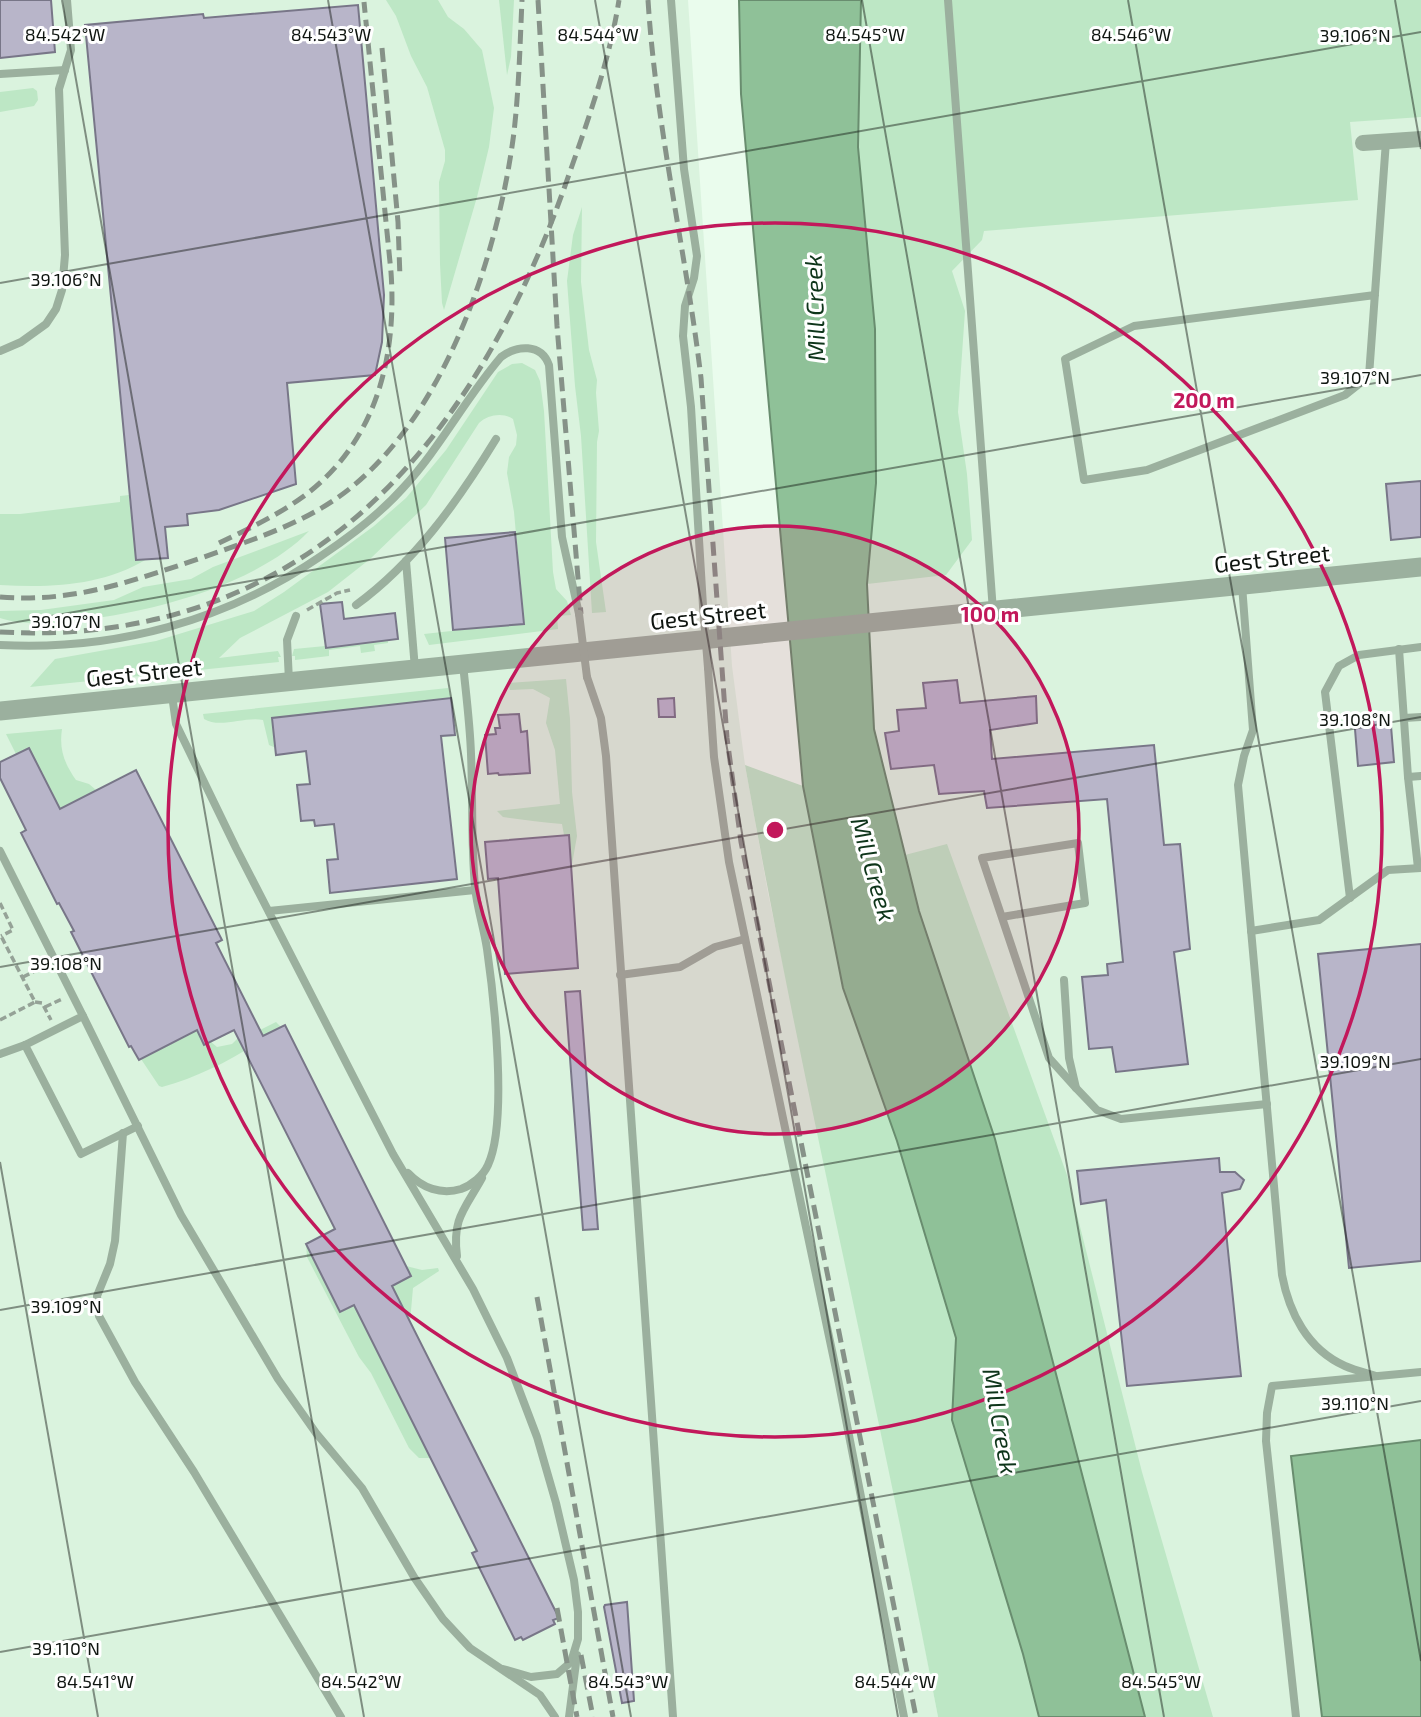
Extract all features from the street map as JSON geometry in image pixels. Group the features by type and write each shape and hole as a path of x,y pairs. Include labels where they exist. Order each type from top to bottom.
{"street":[{"path":"1363,143 1421,138"},
{"name":"Gest Street","path":"0,711 1421,568"}],"lane":[{"path":"0,351 21,342 46,324 56,309 62,290 65,255 59,89 71,50 67,0"},
{"path":"671,0 684,169 697,256 694,278 685,306 683,336 691,407 703,606 723,832 838,1379 904,1717"},
{"path":"948,0 993,611"},
{"path":"0,74 65,70"},
{"path":"1375,295 1134,326 1065,359 1084,480 1147,470 1345,395 1369,376 1375,295 1386,141"},
{"path":"0,645 102,641 167,629 232,607 293,575 336,546 386,505 426,462 501,357 512,349 526,347 543,354 549,365 562,537 579,614 587,677 601,718 605,741 673,1717"},
{"path":"356,605 406,562 458,497 496,439"},
{"path":"406,562 415,669"},
{"path":"1242,586 1253,730 1238,785 1282,1275 1287,1300 1298,1326 1321,1349 1343,1365 1376,1376"},
{"path":"289,681 286,645 296,616"},
{"path":"1350,898 1325,692 1339,666 1359,655 1421,647"},
{"path":"1251,931 1319,919 1388,870 1420,868 1408,777 1399,649"},
{"path":"460,1267 456,1246 458,1220 488,1166 497,1119 498,1088 488,959 475,890 471,826 471,754 463,664"},
{"path":"172,694 176,724 393,1154 460,1267 499,1340 537,1437 574,1580 578,1624 577,1658 569,1717"},
{"path":"1404,718 1421,717"},
{"path":"1408,777 1421,776"},
{"path":"1002,917 1085,903 1078,843 982,858 1049,1058 1097,1110 1121,1119 1267,1104"},
{"path":"0,851 181,1215 278,1379 316,1433 362,1488 414,1577 443,1619 470,1648 540,1695 555,1717"},
{"path":"269,911 475,890"},
{"path":"620,975 680,967 715,947 745,939"},
{"path":"1064,980 1069,1058 1076,1088"},
{"path":"0,1054 25,1045 83,1016"},
{"path":"25,1045 81,1154 138,1126"},
{"path":"123,1133 115,1241 110,1264 97,1296 99,1316 135,1382 194,1472 341,1717"},
{"path":"393,1154 413,1179 424,1186 442,1191 469,1185 476,1181 488,1166"},
{"path":"1296,1717 1266,1441 1266,1413 1272,1386 1421,1371"},
{"path":"503,1670 531,1676 557,1674 565,1669 572,1658 576,1648 578,1624"}],"path":[{"path":"296,616 337,593 349,590 371,594"},
{"path":"0,904 13,930 1,936 35,1002"},
{"path":"23,977 30,973"},
{"path":"0,1020 35,1002 42,1003"}],"shaded area":[{"path":"0,0 688,0 732,666 745,765 768,893 907,1552 938,1717 0,1717"},
{"path":"386,0 438,0 448,17 464,29 482,50 494,108 489,147 477,197 444,310 440,264 439,182 445,150 427,87 411,56 396,16"},
{"path":"499,0 514,0 511,57 507,75"},
{"path":"861,0 1421,0 1421,117 1350,122 1358,200 984,231 982,240 952,271 965,311 958,412 967,474 972,540 946,575 867,584 876,483 875,329 858,147"},
{"path":"938,0 1421,0 1421,1717 1145,1717 1054,1370 919,911 874,729 867,584 876,483"},
{"path":"33,88 37,91 38,100 34,106 0,112 0,92"},
{"path":"582,207 581,282 589,350 597,380 599,431 596,542 606,612 592,613 581,436 567,281 573,235"},
{"path":"522,363 535,370 540,381 553,572 556,589 567,601 571,615 557,616 558,629 429,645 424,634 524,623 514,512 507,473 509,457 516,445 517,435 513,419 495,415 479,423 426,505 370,559 328,592 240,638 219,658 278,651 281,657 278,657 279,662 30,687 55,659 156,641 254,611 284,592 374,526 406,498 446,450 498,372 512,364"},
{"path":"129,495 136,559 147,559 130,568 94,580 57,585 0,585 0,514 120,502 120,496"},
{"path":"309,531 286,551 257,569 190,597 118,615 84,620 33,623 0,618 0,611 41,610 114,600 143,587 191,579 213,567"},
{"path":"388,640 388,643 374,645 375,651 361,653 360,646 329,650 329,656 295,660 295,656 292,656 294,649"},
{"path":"566,679 577,836 571,870 569,835 564,835 562,824 503,817 497,811 560,804 555,750 546,723 550,698 533,689 510,690 508,683"},
{"path":"448,688 451,698 273,718 276,748 269,745 263,720 217,723 204,719 203,714"},
{"path":"62,729 63,756 68,768 76,780 89,784 96,790 80,799 89,819 70,828 29,748 16,754 6,734"},
{"path":"745,765 803,786 843,988 897,1141 956,1338 952,1420 1023,1654 1039,1717 938,1717 790,1004"},
{"path":"96,832 204,1044 210,1041 217,1047 232,1044 238,1038 262,1034 260,1030 276,1022 281,1027 209,1070 159,1086 141,1059 176,1040"},
{"path":"947,844 1067,1175 1142,1472 1213,1717 1145,1717 995,1139 919,911 905,855"},
{"path":"306,1244 340,1312 354,1305 431,1458 419,1458 409,1448 307,1257"},
{"path":"406,1266 422,1270 438,1268 439,1271 413,1288 410,1322 392,1286 411,1276"}],"water":[{"name":"Mill Creek","path":"739,0 861,0 858,147 875,329 876,483 867,584 874,729 919,911 995,1139 1145,1717 1039,1717 1023,1654 952,1420 956,1338 897,1141 843,988 803,786 741,94"},
{"path":"1421,1440 1421,1717 1322,1717 1291,1456"}],"building":[{"path":"0,0 51,0 55,52 0,58"},
{"path":"358,5 384,295 382,342 375,375 287,383 296,484 219,510 187,514 188,525 165,527 168,558 136,560 85,25 203,14 204,18"},
{"path":"1421,481 1421,537 1391,540 1386,484"},
{"path":"515,532 524,624 453,630 445,538"},
{"path":"342,602 344,619 395,613 398,639 326,648 320,604"},
{"path":"957,680 960,703 1036,696 1037,723 990,730 992,759 1154,745 1164,845 1180,844 1190,949 1174,952 1188,1064 1116,1072 1112,1047 1089,1049 1082,977 1108,975 1107,964 1123,962 1107,799 987,808 984,791 939,794 934,765 891,769 885,733 899,731 897,710 926,708 923,683"},
{"path":"451,698 455,735 441,736 457,879 330,893 327,860 338,859 334,824 315,826 314,820 301,821 297,785 310,784 306,751 276,755 272,718"},
{"path":"674,698 675,717 659,717 658,699"},
{"path":"519,714 521,732 527,731 530,773 488,774 485,735 496,734 495,728 500,728 498,715"},
{"path":"1390,714 1394,762 1358,766 1354,717"},
{"path":"29,748 60,809 136,770 222,940 216,943 263,1036 285,1025 411,1276 392,1286 559,1618 553,1620 555,1624 523,1640 521,1637 515,1640 472,1553 477,1551 354,1305 340,1312 306,1244 335,1229 234,1030 204,1045 197,1030 139,1060 131,1046 129,1047 71,932 74,931 59,903 57,904 21,833 26,830 0,778 0,762"},
{"path":"569,835 578,968 505,974 498,878 488,879 485,842"},
{"path":"1421,944 1421,1261 1349,1268 1318,954"},
{"path":"580,991 598,1229 583,1230 565,992"},
{"path":"1219,1158 1220,1172 1235,1172 1244,1180 1240,1189 1222,1193 1241,1376 1127,1386 1106,1200 1081,1204 1077,1171"},
{"path":"627,1602 634,1701 622,1703 604,1607"}],"railway":[{"path":"0,597 53,597 102,588 151,575 261,537 336,499 387,453 416,415 442,371 482,276 507,178 514,132 522,0"},
{"path":"538,0 557,326 581,614"},
{"path":"0,632 107,628 203,606 287,567 361,512 426,445 481,367 527,279 566,183 589,115 603,70 619,0"},
{"path":"648,0 664,142 701,378 727,738 741,842 916,1717"},
{"path":"219,543 284,509 329,474 349,450 365,424 377,396 390,336 391,272 364,2"},
{"path":"382,48 398,222 400,278"},
{"path":"537,1297 613,1717"},
{"path":"557,1608 577,1717"},
{"path":"581,1655 593,1717"}]}
